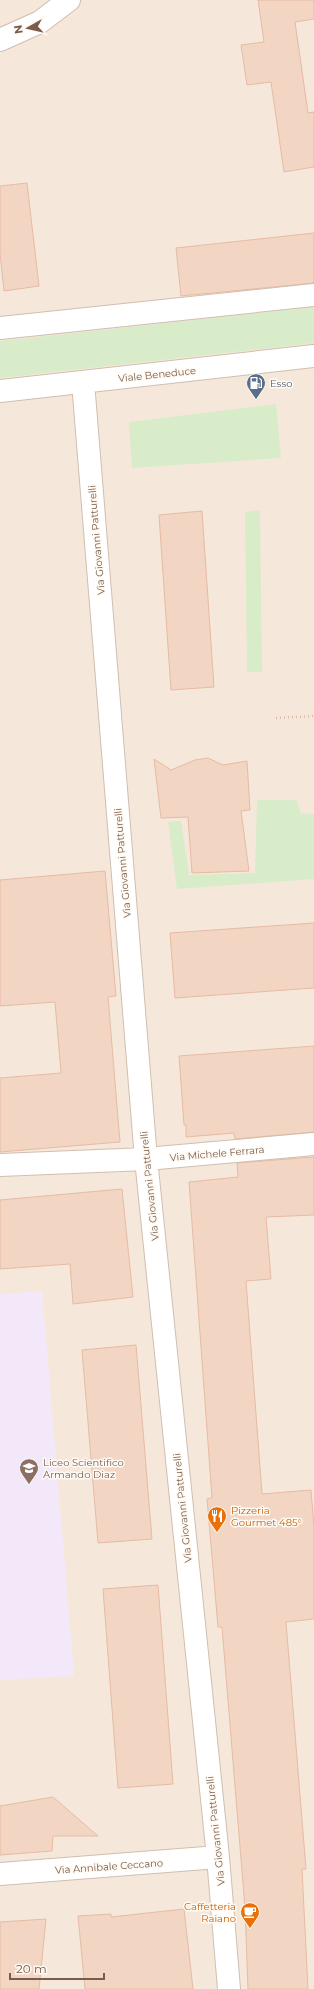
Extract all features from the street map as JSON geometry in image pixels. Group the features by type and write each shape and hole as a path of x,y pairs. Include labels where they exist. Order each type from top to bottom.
{"street":[{"path":"0,40 40,22 69,0"},
{"path":"0,328 314,295"},
{"name":"Viale Beneduce","path":"0,391 314,356"},
{"name":"Via Giovanni Patturelli","path":"83,382 146,1159 218,1857 229,1989"},
{"name":"Via Michele Ferrara","path":"0,1165 146,1159 314,1144"},
{"name":"Via Annibale Ceccano","path":"0,1874 218,1857"}],"path":[{"path":"276,718 314,716"}],"shaded area":[{"path":"0,0 314,0 314,1989 0,1989"},
{"name":"Liceo Scientifico Armando Diaz","path":"42,1291 74,1676 0,1680 0,1294"}],"green space":[{"path":"314,307 314,343 0,378 0,341"},
{"path":"276,404 281,458 132,468 129,422"},
{"path":"260,510 262,672 247,672 245,512"},
{"path":"257,800 296,800 301,813 314,814 314,879 177,889 168,822 181,821 189,875 255,873"}],"building":[{"path":"258,0 314,0 314,19 295,22 308,113 314,112 314,167 284,172 271,82 247,85 241,45 264,42"},
{"path":"27,183 39,286 4,291 0,254 0,186"},
{"path":"314,233 314,283 181,296 176,248"},
{"path":"202,511 214,687 171,690 159,515"},
{"path":"208,758 223,765 247,761 250,810 241,811 249,871 192,873 188,817 161,818 154,759 171,770 195,760"},
{"path":"105,871 116,996 108,997 120,1142 0,1152 0,1078 61,1073 55,1002 0,1006 0,880"},
{"path":"314,923 314,988 175,998 170,933"},
{"path":"314,1046 314,1132 235,1139 234,1133 186,1137 179,1056"},
{"path":"314,1157 314,1215 266,1217 271,1279 246,1281 262,1494 311,1490 314,1526 314,1619 286,1622 306,1869 302,1869 308,1989 248,1989 245,1908 222,1627 218,1627 207,1499 212,1498 189,1182 238,1177 237,1163"},
{"path":"122,1189 133,1297 73,1304 70,1264 0,1269 0,1200"},
{"path":"136,1345 152,1539 98,1543 82,1350"},
{"path":"158,1585 173,1784 118,1788 103,1589"},
{"path":"53,1797 98,1836 53,1836 52,1851 0,1855 0,1806"},
{"path":"184,1909 193,1989 85,1989 78,1916 111,1914 111,1917"},
{"path":"46,1919 39,1989 0,1989 0,1922"}],"place":[{"name":"Esso","path":"256,400"},
{"name":"Liceo Scientifico Armando Diaz","path":"29,1485"},
{"name":"Pizzeria Gourmet 485°","path":"217,1533"},
{"name":"Caffetteria Raiano","path":"250,1929"}]}
